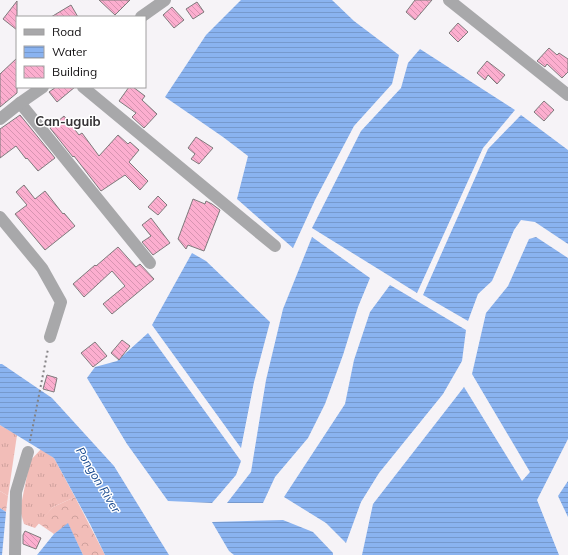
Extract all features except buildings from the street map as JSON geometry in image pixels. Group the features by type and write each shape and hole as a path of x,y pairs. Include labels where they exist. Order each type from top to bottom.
{"street":[{"path":"142,16 165,0"},
{"path":"449,0 568,95"},
{"path":"0,119 42,88"},
{"path":"84,88 275,246"},
{"path":"20,103 150,263"},
{"path":"0,217 42,268 61,302 50,337"},
{"path":"15,555 16,492 28,452"}],"path":[{"path":"28,452 50,337"}],"green space":[{"path":"0,425 17,435 8,496 0,491"},
{"path":"41,449 54,458 75,497 53,507 35,528 24,524 20,510 30,461"},
{"path":"0,491 8,496 6,512 0,508"},
{"path":"75,497 105,555 83,555 68,524 54,534 38,523 53,507"}],"water":[{"path":"241,0 332,0 354,21 399,55 392,84 354,126 315,200 293,248 237,199 248,156 165,97 206,35"},
{"path":"420,49 515,110 483,148 417,293 312,228 361,131 401,88 408,63"},
{"path":"521,115 568,150 568,244 535,222 521,220 514,230 492,281 478,294 468,321 423,295 488,149"},
{"path":"312,237 370,278 358,307 343,355 325,404 308,438 275,477 263,503 227,503 251,472 266,380 283,309"},
{"path":"536,237 568,258 568,439 537,500 559,555 362,555 373,504 464,387 522,481 530,472 472,374 486,313 508,286 529,239"},
{"path":"192,253 206,261 270,322 254,382 241,448 152,325"},
{"path":"390,285 466,330 462,361 443,394 379,473 361,502 346,543 326,523 284,497 345,404 354,360 370,312"},
{"path":"148,333 241,461 236,475 212,503 168,501 127,444 87,378 95,367 117,361"},
{"name":"Pongon River","path":"0,364 52,398 114,466 169,555 105,555 54,458 0,425"},
{"path":"568,481 568,517 558,496"},
{"path":"0,508 6,512 2,555 0,555"},
{"path":"283,520 313,532 333,553 333,555 234,555 229,551 212,522"},
{"path":"68,523 83,555 37,555 54,534"}],"district":[{"name":"Can-uguib","path":"68,121"}]}
